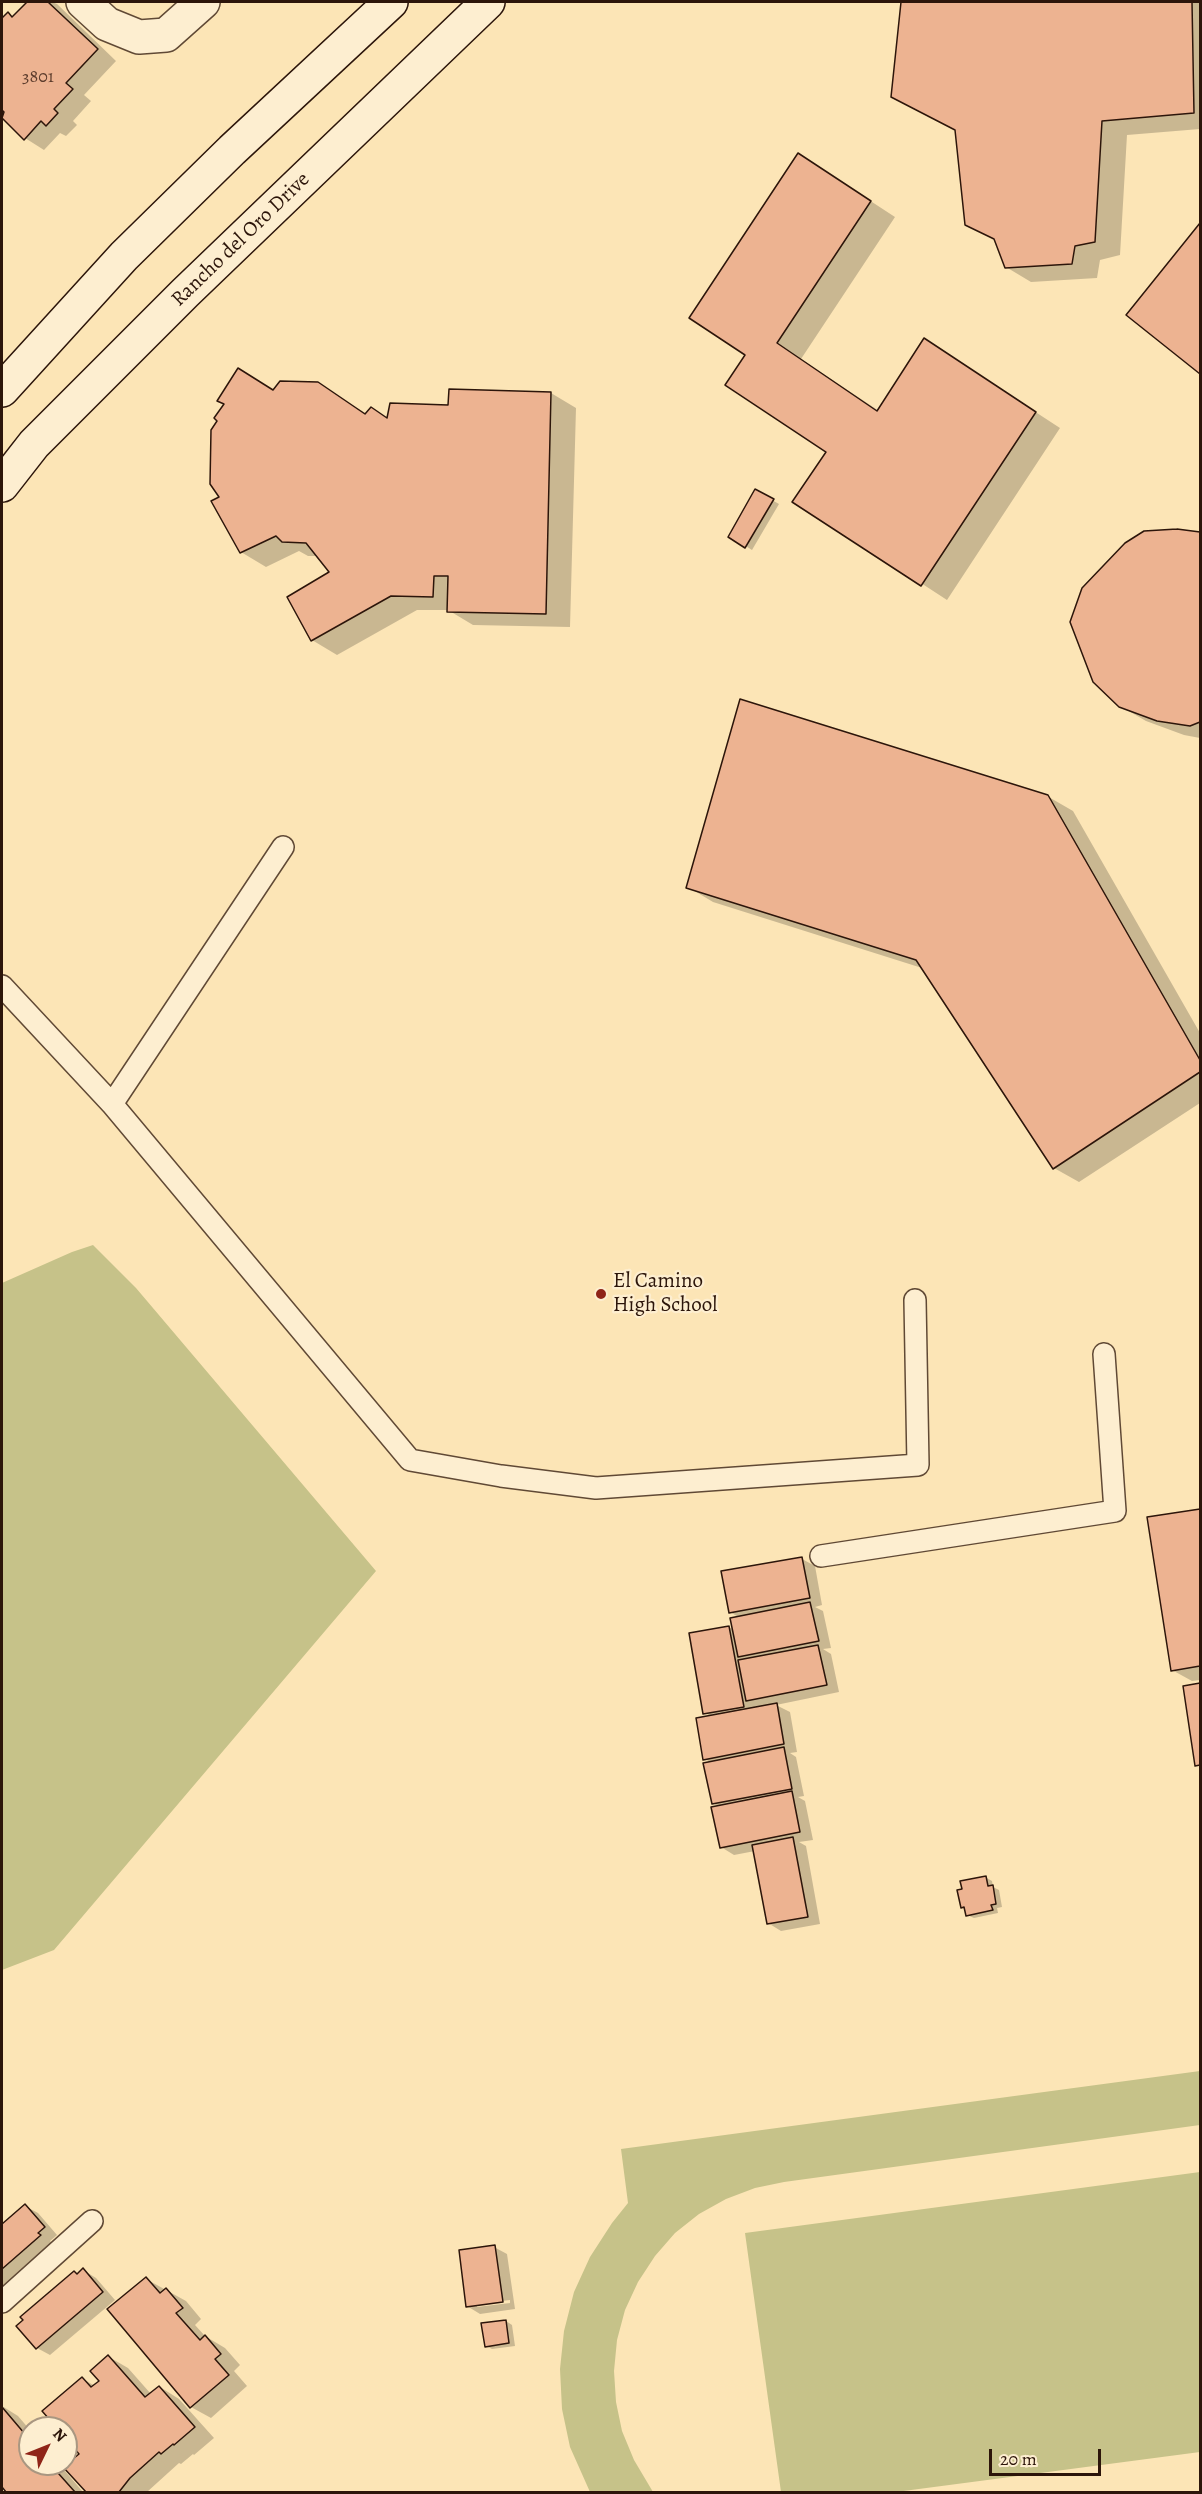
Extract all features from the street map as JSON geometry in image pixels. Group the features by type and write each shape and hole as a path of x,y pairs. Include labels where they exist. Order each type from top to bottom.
{"main road":[{"path":"83,2 107,24 139,37 166,35 202,2"},
{"path":"2,390 124,256 232,150 391,2"},
{"name":"Rancho del Oro Drive","path":"2,485 42,436 185,293 488,2"}],"lane":[{"path":"112,1104 283,847"},
{"path":"2,986 112,1104 410,1460 501,1476 596,1488 918,1465 915,1300"},
{"path":"821,1556 1115,1511 1104,1354"},
{"path":"2,2302 92,2221"}],"shaded area":[{"path":"93,1245 136,1288 376,1571 54,1950 2,1970 2,1283"},
{"path":"1200,2071 1200,2125 784,2182 755,2188 726,2199 699,2214 675,2233 655,2256 638,2282 625,2310 617,2340 614,2371 616,2402 622,2431 634,2460 653,2492 590,2492 570,2447 562,2409 560,2369 564,2331 574,2292 590,2257 628,2203 621,2149"},
{"path":"1200,2172 1200,2452 896,2492 781,2492 745,2233"}],"building":[{"path":"27,2 48,2 98,49 66,83 73,89 54,109 58,113 46,126 41,121 24,140 2,118 4,112 2,110 2,18 8,12 12,17"},
{"path":"901,2 1192,2 1194,113 1102,121 1095,242 1075,246 1072,264 1005,268 994,239 965,225 955,130 891,97"},
{"path":"798,153 871,201 777,343 877,411 924,338 1036,412 921,586 792,502 826,452 725,385 745,355 689,318"},
{"path":"1200,223 1200,374 1126,315"},
{"path":"238,368 273,390 280,381 318,382 365,414 371,407 387,418 390,403 448,405 449,389 551,392 546,614 447,612 448,576 434,576 433,597 391,596 311,641 287,597 329,572 306,543 282,542 276,536 240,553 211,501 219,497 210,484 211,430 217,421 214,418 224,404 217,401"},
{"path":"755,489 774,499 745,548 728,537"},
{"path":"1177,529 1200,532 1200,722 1190,726 1157,721 1119,707 1093,682 1070,622 1082,588 1125,543 1144,531"},
{"path":"740,699 1048,795 1200,1060 1200,1072 1053,1169 916,960 686,888"},
{"path":"1200,1509 1200,1666 1171,1671 1147,1517"},
{"path":"802,1557 810,1598 729,1613 721,1571"},
{"path":"810,1602 819,1641 738,1657 730,1618"},
{"path":"729,1626 744,1707 703,1714 689,1633"},
{"path":"818,1645 827,1685 746,1701 738,1660"},
{"path":"1200,1683 1200,1765 1195,1766 1183,1686"},
{"path":"777,1703 784,1744 703,1760 696,1718"},
{"path":"784,1747 792,1789 712,1804 703,1763"},
{"path":"792,1791 800,1832 720,1848 711,1807"},
{"path":"793,1837 808,1917 767,1924 752,1845"},
{"path":"986,1876 988,1886 993,1885 996,1904 991,1905 993,1910 966,1916 964,1907 961,1908 957,1890 962,1889 960,1881"},
{"path":"25,2204 45,2227 38,2233 41,2235 2,2269 2,2224"},
{"path":"495,2245 503,2302 466,2307 459,2250"},
{"path":"83,2268 103,2292 36,2349 16,2326 23,2320 20,2317 74,2271 77,2274"},
{"path":"146,2277 160,2293 166,2288 183,2308 176,2313 200,2340 205,2335 221,2354 215,2359 229,2375 190,2408 107,2309"},
{"path":"506,2320 509,2343 485,2347 481,2323"},
{"path":"108,2355 145,2397 159,2386 195,2427 174,2445 161,2454 159,2452 130,2478 119,2492 86,2492 71,2476 78,2476 78,2416 46,2416 42,2411 82,2377 91,2387 99,2381 90,2371"},
{"path":"2,2407 18,2426 18,2476 61,2476 75,2492 6,2492 2,2487"}],"place":[{"name":"El Camino High School","path":"601,1294"}]}
